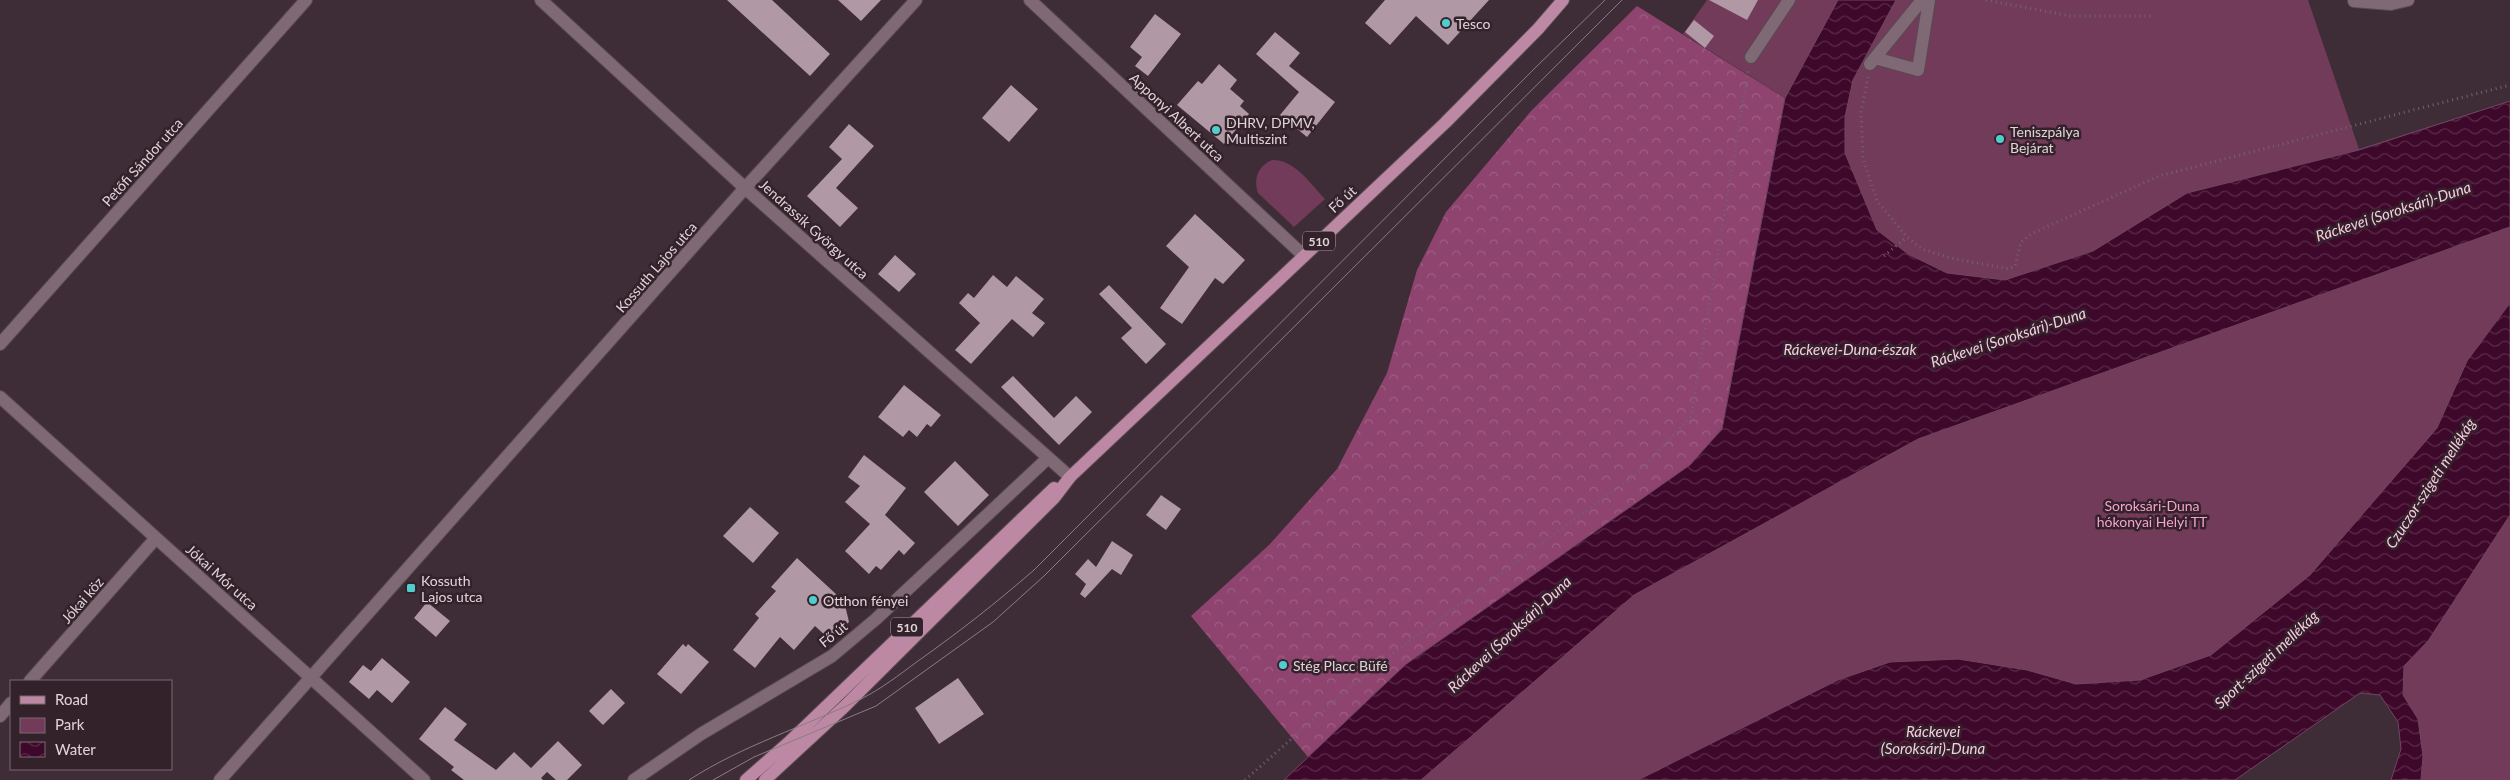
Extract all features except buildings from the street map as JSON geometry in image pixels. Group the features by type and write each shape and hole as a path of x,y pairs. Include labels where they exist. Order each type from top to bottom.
{"main road":[{"name":"Fő út","path":"765,780 912,640 1054,498 1070,477 1445,123 1538,29 1563,0"},
{"name":"Fő út","path":"746,780 788,743 1047,492 1070,477"}],"street":[{"name":"Petőfi Sándor utca","path":"0,344 306,0"},
{"name":"Jendrassik György utca","path":"541,0 746,188 1070,477"},
{"name":"Kossuth Lajos utca","path":"220,780 312,679 746,188 916,0"},
{"name":"Apponyi Albert utca","path":"1030,0 1304,256"},
{"path":"1751,57 1789,0"},
{"path":"1922,0 1873,61 1918,70 1929,0"},
{"path":"2354,1 2392,4 2408,0"},
{"name":"Jókai Mór utca","path":"0,397 424,780"},
{"name":"Fő út","path":"634,780 700,734 832,656 876,619 1048,458"},
{"name":"Jókai köz","path":"31,680 156,538"},
{"path":"0,716 10,704"}],"path":[{"path":"1986,0 2070,16 2154,16"},
{"path":"1245,780 1340,696 1404,646 1639,472 1691,416 1751,57"},
{"path":"1873,61 1861,112 1863,159 1877,201 1907,237 1922,250 1951,258 2009,269 2014,266 2021,242 2033,232 2159,176 2510,85"},
{"path":"1884,256 1907,237"}],"green space":[{"name":"Soroksári-Duna hókonyai Helyi TT","path":"1707,0 2308,0 2359,149 2510,101 2510,780 2391,780 2401,749 2398,722 2380,695 2360,693 2235,780 1284,780 1405,665 1690,465 1722,429 1785,98 1683,34"},
{"path":"1637,6 1785,98 1722,429 1690,465 1405,665 1308,757 1191,616 1269,545 1337,469 1387,373 1417,270 1446,212 1531,111"},
{"path":"1272,160 1280,161 1295,168 1325,199 1294,227 1258,193 1256,183 1260,169"}],"water":[{"name":"Ráckevei-Duna-észak","path":"1838,0 1896,0 1853,80 1845,117 1845,153 1877,230 1908,254 1947,273 2005,280 2093,251 2187,193 2359,150 2510,101 2510,227 1918,439 1634,595 1421,780 1284,780 1405,665 1690,465 1722,429 1785,98"},
{"path":"2510,303 2510,515 2428,641 2404,666 2403,695 2418,719 2423,756 2421,780 2391,780 2401,749 2398,722 2380,695 2360,693 2235,780 1638,780 1838,680 1890,662 1958,659 2027,670 2076,684 2140,680 2211,655 2310,575 2437,428 2467,361"}],"tram line":[{"path":"689,780 731,757 876,691 948,639 1020,582 1605,0"},
{"path":"713,780 754,757 876,706 993,622 1044,576 1622,0"}],"place":[{"name":"Tesco","path":"1446,23"},
{"name":"DHRV, DPMV, Multiszint","path":"1216,130"},
{"name":"Teniszpálya Bejárat","path":"2000,139"},
{"name":"Kossuth Lajos utca","path":"411,588"},
{"name":"Otthon fényei","path":"813,600"},
{"name":"Stég Placc Büfé","path":"1283,665"}],"water label":[{"name":"Ráckevei (Soroksári)-Duna","path":"2393,211"},
{"name":"Ráckevei (Soroksári)-Duna","path":"2008,337"},
{"name":"Czuczor-szigeti mellékág","path":"2430,483"},
{"name":"Ráckevei (Soroksári)-Duna","path":"1509,634"},
{"name":"Sport-szigeti mellékág","path":"2266,659"},
{"name":"Ráckevei (Soroksári)-Duna","path":"1933,740"}]}
